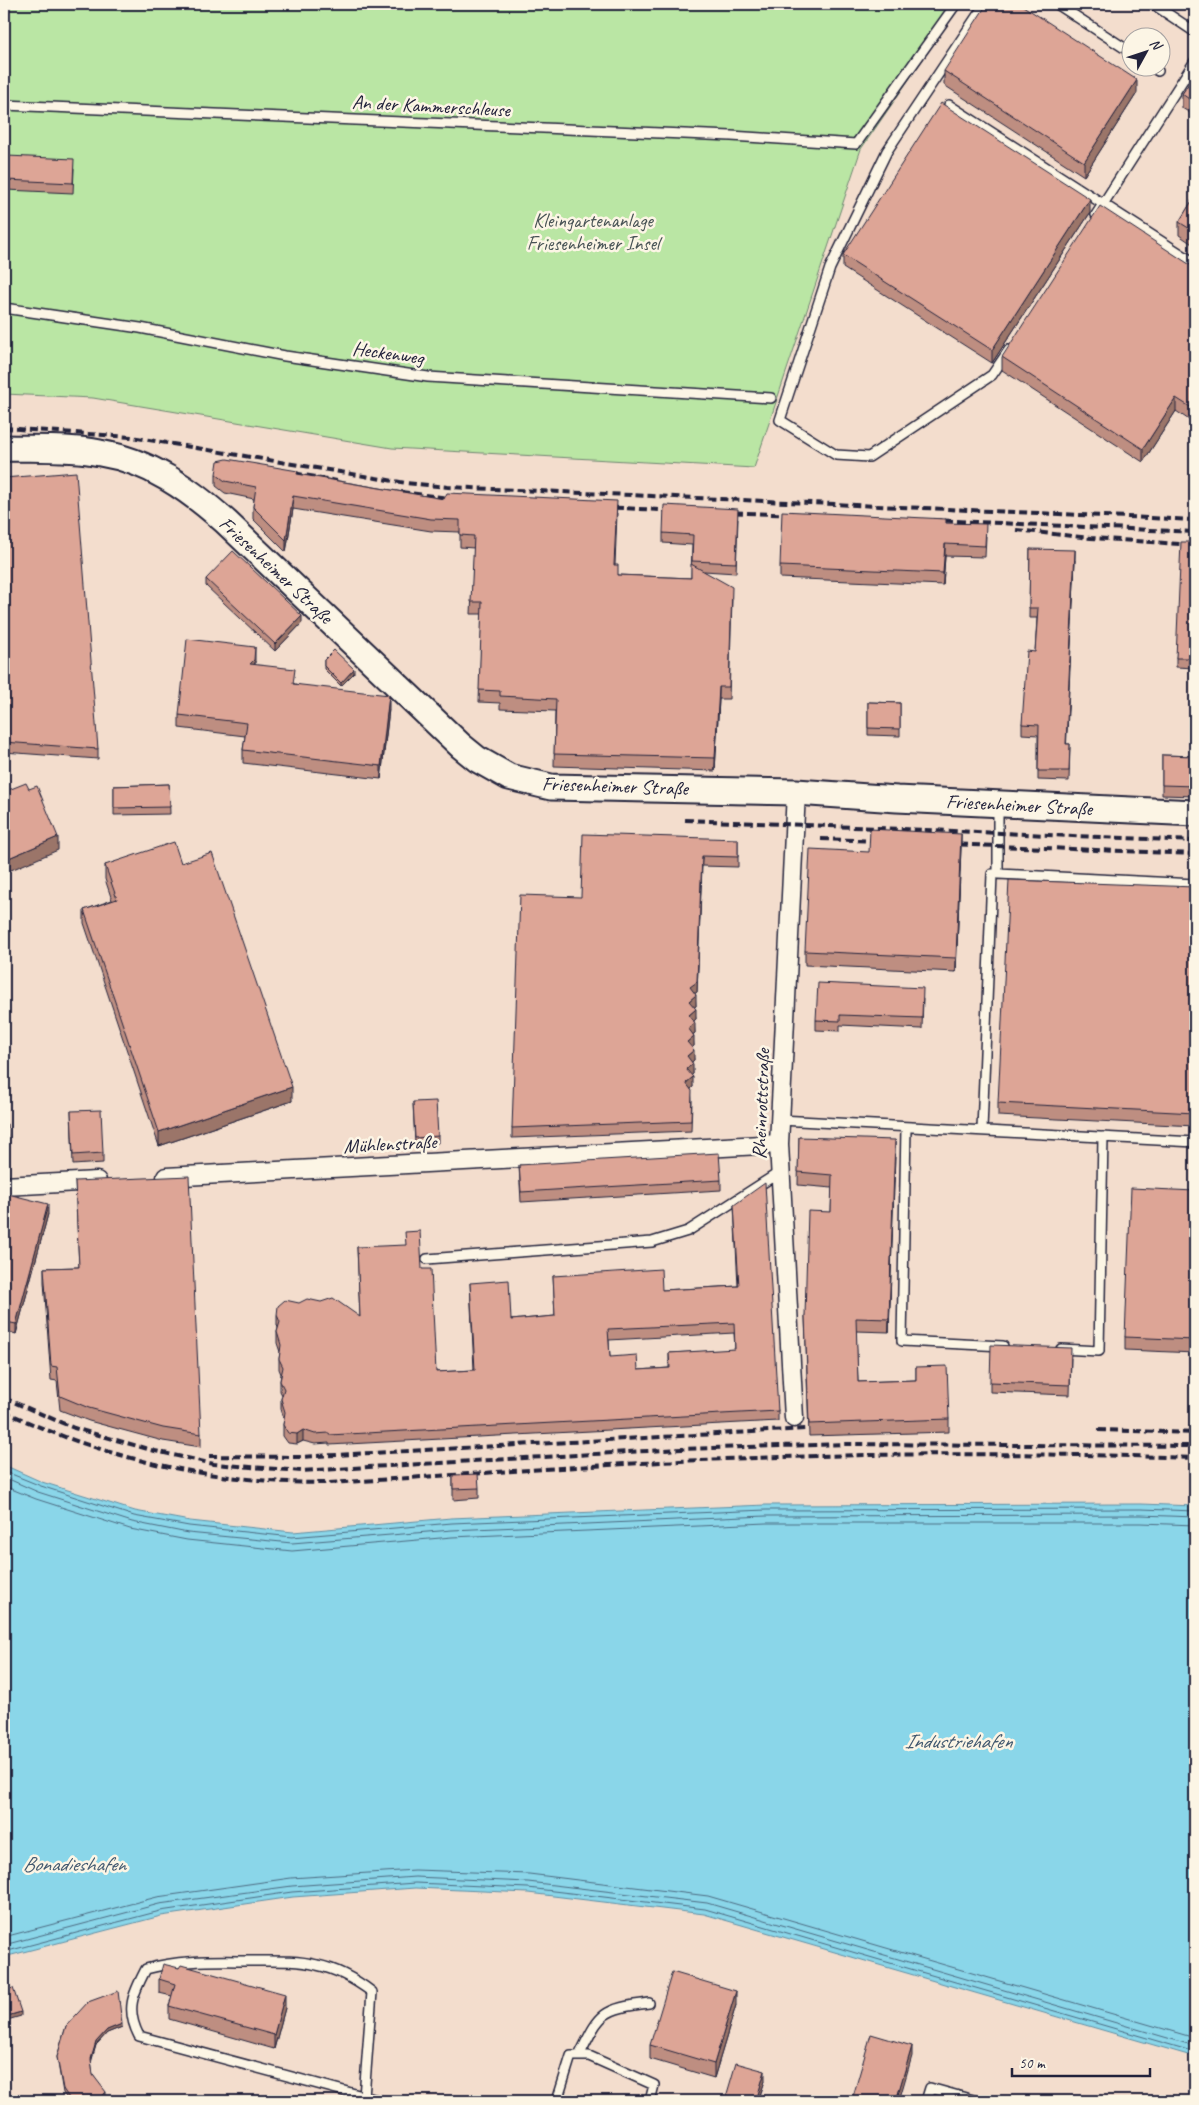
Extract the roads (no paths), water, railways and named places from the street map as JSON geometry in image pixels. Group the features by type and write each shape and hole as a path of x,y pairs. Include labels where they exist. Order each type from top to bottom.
{"street":[{"name":"Friesenheimer Straße","path":"4,448 98,452 147,467 197,496 461,746 477,759 509,778 551,787 796,792 1195,813"},
{"name":"Rheinrottstraße","path":"794,1418 779,1144 796,792"},
{"name":"Mühlenstraße","path":"150,1178 779,1144"},
{"path":"4,1186 111,1180"}],"lane":[{"name":"An der Kammerschleuse","path":"4,105 731,136 856,144 956,4"},
{"path":"985,4 887,151 830,268 780,420 836,455 869,457 992,375 1014,343"},
{"path":"1057,4 1122,46"},
{"path":"1153,4 1195,32"},
{"path":"1093,220 1195,60"},
{"path":"949,105 1195,263"},
{"name":"Heckenweg","path":"4,308 140,328 285,356 428,376 772,398"},
{"path":"998,804 998,874"},
{"path":"982,1130 992,874 1195,884"},
{"path":"780,1120 1195,1142"},
{"path":"906,1128 902,1341 1010,1346"},
{"path":"1049,1348 1099,1351 1103,1137"},
{"path":"427,1259 652,1242 688,1231 781,1172"},
{"path":"364,2097 372,1992 357,1981 318,1965 285,1961 206,1960 164,1964 146,1969 133,1994 131,2021 138,2036 364,2097 381,2101"},
{"path":"579,2056 597,2020 611,2010 649,2003"},
{"path":"557,2101 571,2056 589,2056 654,2085 650,2101"},
{"path":"926,2101 930,2088 977,2101"}],"water":[{"name":"Industriehafen","path":"4,1465 42,1482 135,1511 190,1521 293,1532 451,1518 766,1505 1141,1504 1195,1506 1195,2057 704,1914 528,1893 415,1888 293,1897 161,1916 4,1957"}],"railway":[{"path":"4,428 131,437 406,483 448,487 1195,520"},
{"path":"283,471 337,481"},
{"path":"401,492 458,499"},
{"path":"603,507 678,511"},
{"path":"723,512 795,515"},
{"path":"933,520 1195,532"},
{"path":"1016,530 1091,538 1195,545"},
{"path":"685,820 1195,841"},
{"path":"821,839 883,841"},
{"path":"948,844 1195,854"},
{"path":"4,1398 74,1428 155,1451 214,1464 301,1471 681,1449 846,1444 1195,1446"},
{"path":"4,1411 82,1443 122,1455 203,1473 244,1479 286,1482 328,1483 636,1463 809,1456 1002,1454 1195,1458"},
{"path":"209,1456 299,1457 806,1429"},
{"path":"1098,1430 1195,1433"}],"park label":[{"name":"Kleingartenanlage Friesenheimer Insel","path":"593,232"}],"water label":[{"name":"Bonadieshafen","path":"74,1864"}]}
